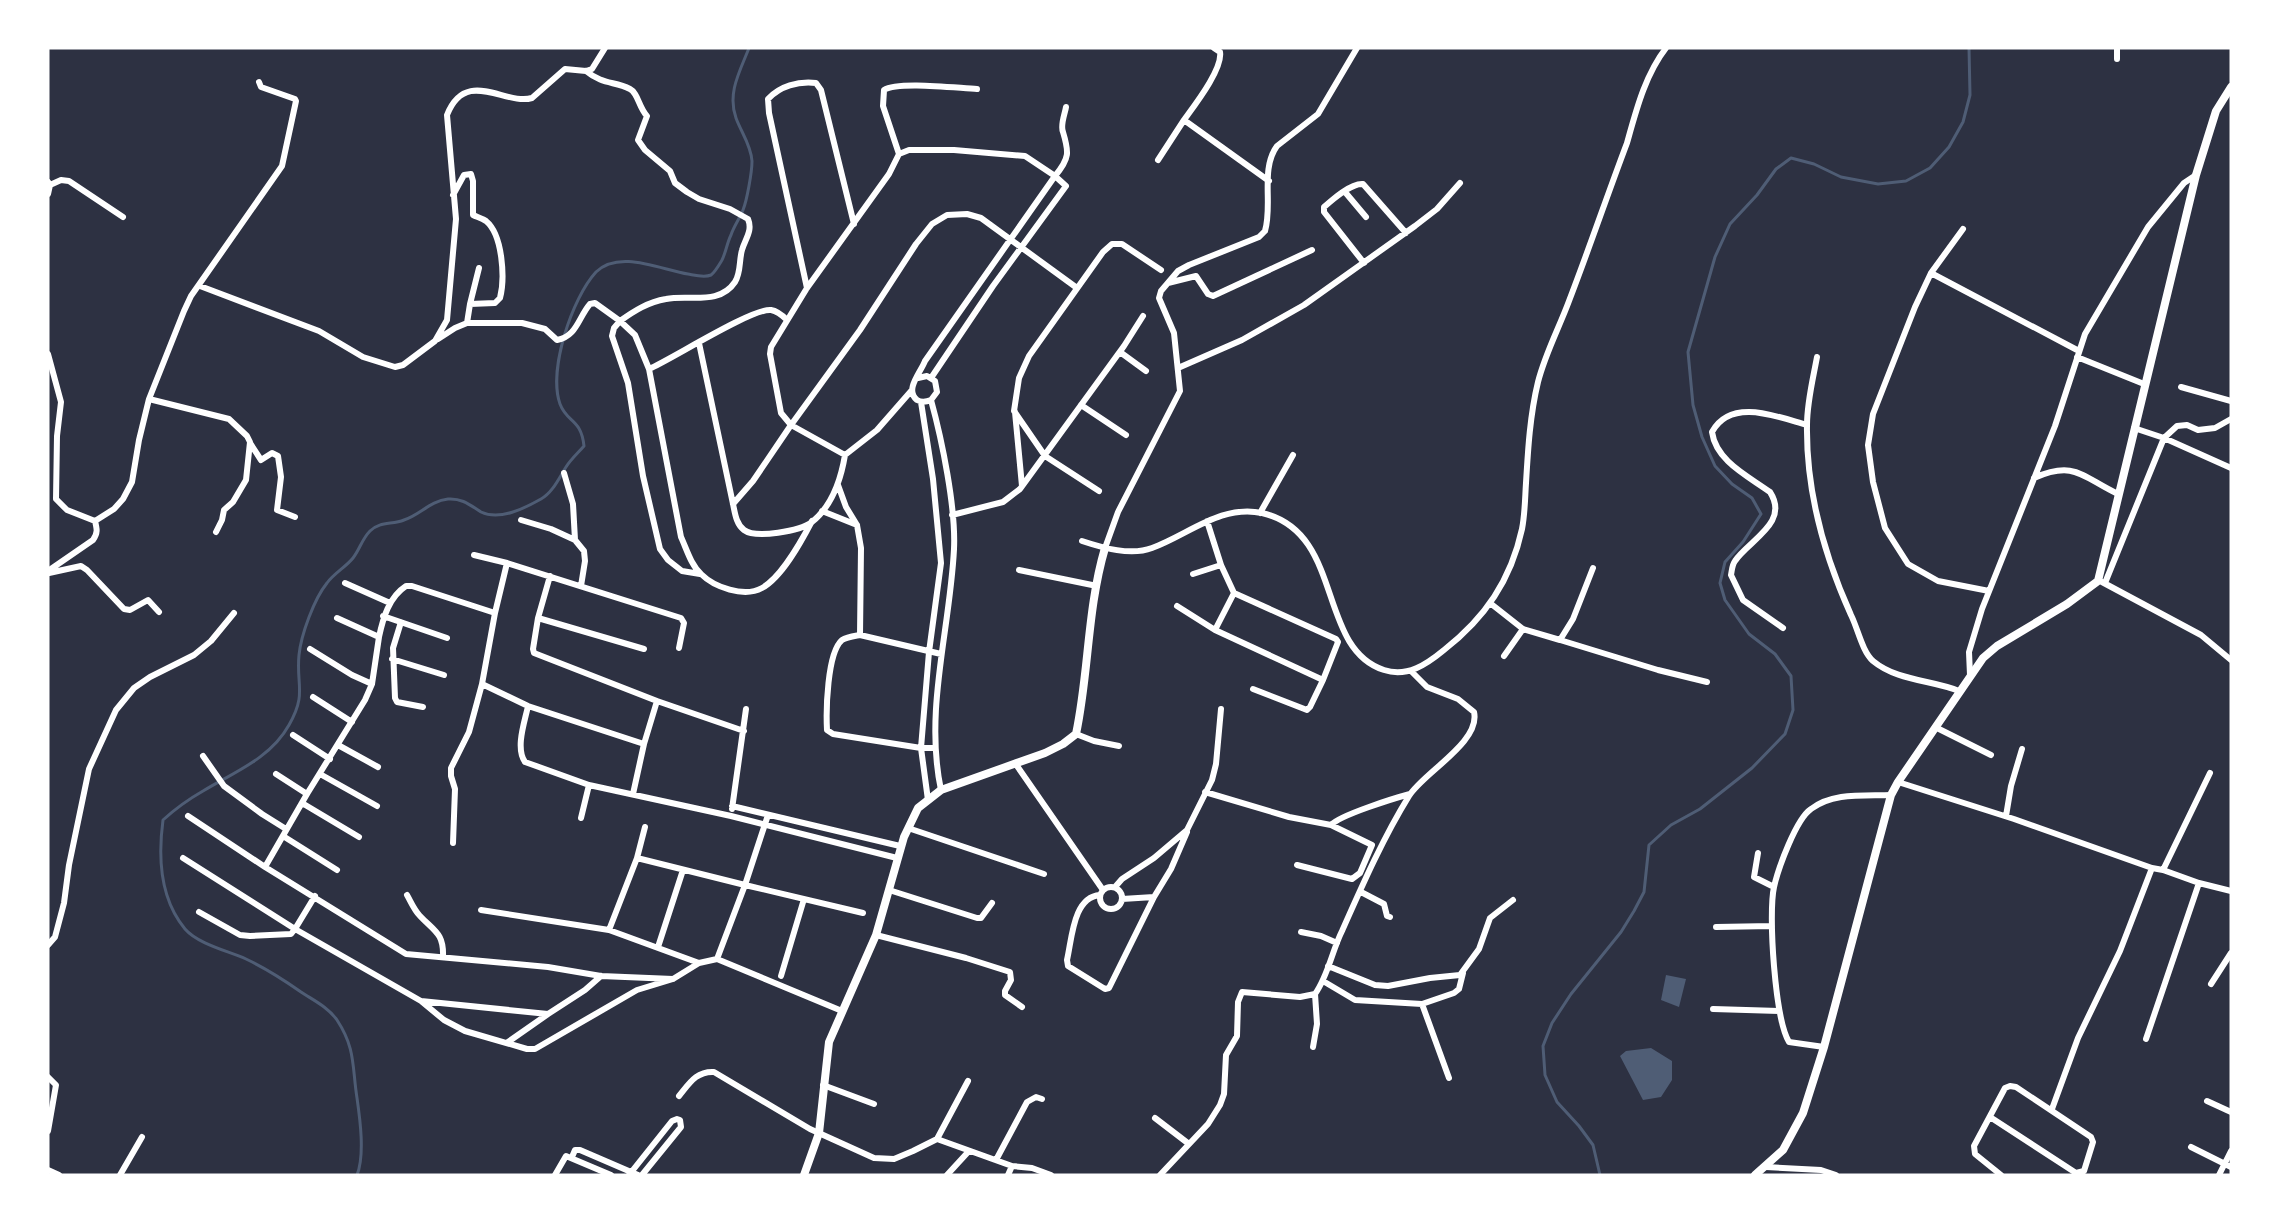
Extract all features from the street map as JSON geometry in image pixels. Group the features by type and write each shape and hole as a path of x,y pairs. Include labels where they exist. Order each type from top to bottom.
{"street":[{"path":"435,341 447,320 456,219 447,116 450,107 462,96 482,91 525,100 543,90 565,69 586,71 592,69 598,63 605,48"},
{"path":"1158,160 1200,98 1221,60 1220,52 1214,48"},
{"path":"804,1175 819,1133 829,1042 876,934 900,846 918,808 941,790 1045,753 1076,734 1081,710 1090,623 1105,548 1118,512 1180,391 1172,325 1159,298 1165,284 1189,265 1263,234 1266,228 1272,152 1318,114 1356,48"},
{"path":"2116,59 2117,48"},
{"path":"1082,541 1105,548 1132,551 1150,549 1207,521 1227,514 1260,513 1289,525 1305,541 1323,574 1347,637 1358,653 1384,670 1412,672 1455,642 1490,603 1509,573 1523,527 1529,430 1539,381 1627,144 1639,103 1663,49"},
{"path":"586,71 599,80 629,88 636,93 641,110 647,116 638,140 645,150 670,171 675,183 699,199 743,215 750,224 738,276 732,286 710,298 667,298 634,310 614,328 612,336 628,383 643,476 660,549 668,560 682,571 700,574"},
{"path":"95,521 114,509 123,499 132,482 149,399 191,296 282,166 296,101 261,87 259,82"},
{"path":"807,288 769,113 768,99 773,93 803,82 816,83 821,90 854,224"},
{"path":"899,154 883,106 884,90 890,86 976,89"},
{"path":"2102,582 2118,494 2196,175 2216,111 2231,87"},
{"path":"918,378 922,376 935,381 938,392 931,400 921,402 916,399 912,390 913,383 926,361 1063,166 1068,150 1062,126 1066,107"},
{"path":"1184,120 1269,181"},
{"path":"845,456 791,424 781,413 770,354 774,341 807,288 889,174 899,154 909,150 1003,153 1024,156 1066,186 993,286 931,378"},
{"path":"453,196 464,175 471,174 473,215 487,222 500,249 502,268 500,298 495,303 470,304"},
{"path":"1970,675 1969,652 1989,591 2055,426 2085,334 2136,245 2184,183 2196,175"},
{"path":"48,194 49,183 69,181 123,218"},
{"path":"1178,368 1278,322 1406,233 1437,209 1460,183"},
{"path":"1364,263 1324,212 1324,207 1345,192 1356,185 1363,184 1406,233"},
{"path":"1345,192 1366,216"},
{"path":"733,504 753,481 932,224 947,215 967,214 981,218 1077,288"},
{"path":"1963,229 1931,273 1915,307 1873,414 1868,445 1873,482 1885,528 1908,564 1938,581 1989,591"},
{"path":"1022,486 1014,411 1019,378 1029,356 1103,252 1116,243 1122,244 1161,270"},
{"path":"1165,284 1196,276 1208,294 1213,296 1312,250"},
{"path":"467,323 478,268"},
{"path":"1931,273 2078,354 2144,384"},
{"path":"200,286 319,331 363,357 395,367 403,364 455,328 467,323 522,323 538,326 557,340 566,338 579,326 590,304 595,303 635,335 649,369 681,537 693,563 700,574 713,583 744,593 761,589 793,554 837,484 845,456 877,430 912,390"},
{"path":"649,369 736,322 765,311 771,310 781,314 787,320"},
{"path":"952,515 1003,502 1022,486 1120,352 1143,316"},
{"path":"699,343 737,522 745,531 755,534 792,530 812,521"},
{"path":"1120,352 1146,371"},
{"path":"48,354 61,402 57,436 56,499 67,510 95,521"},
{"path":"1817,357 1807,425 1818,523 1839,588 1870,657 1874,661 1904,676 1959,691"},
{"path":"2181,387 2231,400"},
{"path":"149,399 229,419 243,432 261,460 272,453 278,456 281,477 278,510 295,517"},
{"path":"931,400 940,436 952,515 954,547 941,654 934,748 941,790"},
{"path":"921,402 933,478 941,563 929,652 921,748 928,800"},
{"path":"1081,405 1125,435"},
{"path":"1014,411 1045,456 1099,490"},
{"path":"1783,628 1743,600 1731,575 1736,559 1764,532 1773,517 1776,505 1770,492 1728,461 1717,449 1712,432 1718,422 1726,416 1744,412 1762,413 1807,425"},
{"path":"1755,1175 1783,1150 1803,1113 1824,1047 1891,795 1898,782 1983,658 1997,646 2102,582 2164,438 2176,426 2187,425 2198,430 2215,428 2231,419"},
{"path":"2134,428 2164,438 2231,468"},
{"path":"216,532 224,510 233,502 246,480 250,442"},
{"path":"1260,513 1293,455"},
{"path":"2034,478 2054,469 2076,472 2118,494"},
{"path":"564,473 573,504 575,540"},
{"path":"837,484 846,507 857,525 861,548 860,635"},
{"path":"822,511 857,525"},
{"path":"521,520 575,540 584,551 585,561 581,586"},
{"path":"48,572 93,540 97,535 95,521"},
{"path":"1207,521 1221,565 1234,593 1336,639 1338,642 1323,680 1307,710 1253,688"},
{"path":"474,555 550,576 681,618 684,623 679,648"},
{"path":"453,843 455,789 451,768 469,732 482,684 507,563"},
{"path":"1193,574 1221,565"},
{"path":"48,572 81,567 87,570 124,609 130,610 148,600 159,612"},
{"path":"1560,640 1573,619 1593,568"},
{"path":"1019,570 1096,586"},
{"path":"550,576 538,618 534,653 657,701 744,731"},
{"path":"2102,582 2201,635 2231,660"},
{"path":"345,583 390,603"},
{"path":"265,867 369,693 383,616 402,589 412,586 495,613"},
{"path":"1215,630 1234,593"},
{"path":"1490,603 1523,629 1658,670 1707,682"},
{"path":"1177,606 1215,630 1323,680"},
{"path":"48,945 55,937 64,903 69,865 89,769 116,710 134,688 150,677 194,655 211,641 234,613"},
{"path":"383,616 447,638"},
{"path":"337,618 379,637"},
{"path":"538,618 644,649"},
{"path":"401,622 393,648 393,691 397,702 423,707"},
{"path":"1504,656 1523,629"},
{"path":"934,748 833,735 827,730 831,666 834,650 843,639 860,635 941,654"},
{"path":"310,650 372,684"},
{"path":"392,659 444,675"},
{"path":"1313,1047 1317,1024 1315,994 1323,981 1337,943 1361,892 1410,794 1465,740 1475,720 1474,712 1458,699 1427,687 1412,672"},
{"path":"482,684 528,706 644,744"},
{"path":"313,697 352,722"},
{"path":"633,794 644,744 657,701"},
{"path":"528,706 521,741 522,758 525,762 590,785 731,816 897,858"},
{"path":"731,816 746,709"},
{"path":"1015,763 1101,892 1101,904 1109,909 1118,907 1122,899 1119,890 1108,886 1101,892 1091,895 1083,903 1077,916 1067,960 1068,966 1105,989 1109,988 1154,897 1171,869 1212,780 1216,764 1221,709"},
{"path":"1935,728 1990,754"},
{"path":"1076,734 1094,741 1119,746"},
{"path":"293,735 330,759"},
{"path":"338,745 378,767"},
{"path":"2006,816 2022,749"},
{"path":"203,756 211,764 224,786 337,870"},
{"path":"2163,870 2210,773"},
{"path":"276,774 307,794"},
{"path":"320,774 377,806"},
{"path":"1898,782 2006,816 2199,884 2231,891"},
{"path":"581,818 590,785"},
{"path":"1205,792 1289,817 1331,825 1372,845 1360,873 1348,879 1297,865"},
{"path":"1331,825 1340,818 1385,800 1410,794"},
{"path":"1824,1047 1788,1042 1779,1011 1772,926 1774,887 1800,820 1811,808 1841,796 1891,795"},
{"path":"302,803 359,837"},
{"path":"732,806 900,846"},
{"path":"717,959 768,815"},
{"path":"189,816 265,867 402,952 548,967 601,976 674,979"},
{"path":"609,930 637,858 645,827"},
{"path":"908,828 1044,874"},
{"path":"1115,887 1122,879 1154,858 1187,830"},
{"path":"862,849 865,838"},
{"path":"1758,853 1754,877 1774,887"},
{"path":"183,858 295,929 421,1001 444,1020 465,1031 527,1049 535,1049 636,990 674,979 699,963 717,959 842,1011"},
{"path":"637,858 863,913"},
{"path":"2052,1109 2078,1038 2120,951 2152,868"},
{"path":"658,947 683,870"},
{"path":"2146,1039 2199,884"},
{"path":"889,890 977,918 981,918 992,903"},
{"path":"1361,892 1384,904 1387,916 1390,917"},
{"path":"407,895 419,915 438,931 443,946 442,957"},
{"path":"199,912 232,932 250,936 291,934 315,896"},
{"path":"1122,899 1154,897"},
{"path":"781,976 804,899"},
{"path":"1328,966 1375,984 1388,986 1460,975 1479,950 1490,918 1513,900"},
{"path":"481,910 609,930 699,963"},
{"path":"1716,927 1772,926"},
{"path":"1301,932 1322,936 1337,943"},
{"path":"876,934 1010,972 1011,980 1005,995 1022,1007"},
{"path":"2211,984 2231,953"},
{"path":"1323,981 1355,1000 1422,1004 1454,993 1459,989 1463,972"},
{"path":"508,1042 585,990 601,976"},
{"path":"1160,1175 1208,1124 1224,1094 1226,1055 1237,1036 1238,1002 1242,992 1300,997 1315,994"},
{"path":"421,1001 548,1014"},
{"path":"1422,1004 1449,1078"},
{"path":"1713,1009 1779,1011"},
{"path":"679,1096 696,1076 714,1072 819,1133 874,1158 894,1159 937,1139 968,1081"},
{"path":"48,1077 56,1085 48,1131"},
{"path":"824,1085 874,1104"},
{"path":"1990,1117 2076,1173 2085,1171 2093,1142 2091,1137 2052,1109 2016,1087 2010,1086 2005,1088 1990,1117 1974,1151 2001,1175"},
{"path":"996,1160 1027,1102 1036,1097 1042,1099"},
{"path":"2207,1101 2231,1113"},
{"path":"1155,1118 1189,1144"},
{"path":"680,1120 681,1127 635,1174 672,1121 680,1120"},
{"path":"120,1175 142,1137"},
{"path":"937,1139 1012,1166 1032,1168 1051,1175"},
{"path":"2191,1147 2228,1166"},
{"path":"572,1157 575,1150 580,1150 635,1174"},
{"path":"947,1175 969,1151"},
{"path":"2219,1175 2228,1166 2231,1151"},
{"path":"555,1175 564,1157 572,1157 611,1175"},
{"path":"1008,1175 1012,1166"},
{"path":"1766,1167 1821,1170 1836,1175"},
{"path":"48,1170 59,1175"}],"water":[{"path":"1666,975 1686,979 1679,1007 1661,1000"},
{"path":"1651,1048 1672,1061 1672,1080 1661,1097 1643,1100 1620,1056 1626,1051"}],"waterway":[{"path":"357,1175 361,1157 360,1126 352,1058 343,1030 325,1008 281,979 246,959 197,939 185,929 170,905 163,877 161,863 163,820 193,797 262,756 281,737 298,705 300,647 313,608 327,583 353,558 370,531 382,524 410,518 442,500 462,501 481,512 496,515 535,503 552,489 568,464 584,446 580,430 566,415 560,404 557,373 564,335 587,284 605,265 616,262 641,263 702,276 711,275 720,264 745,205 751,172 751,155 736,118 733,100 736,82 749,48"},
{"path":"1600,1175 1593,1145 1557,1102 1545,1075 1543,1046 1552,1023 1571,994 1621,932 1634,911 1644,892 1649,845 1671,825 1700,809 1752,768 1785,734 1793,710 1791,676 1775,654 1749,634 1725,600 1720,583 1725,562 1743,542 1761,514 1752,498 1732,484 1715,466 1702,437 1693,405 1688,352 1715,257 1730,224 1757,195 1776,169 1791,158 1814,164 1841,177 1878,184 1906,181 1930,168 1949,147 1963,122 1970,95 1969,48"}]}
